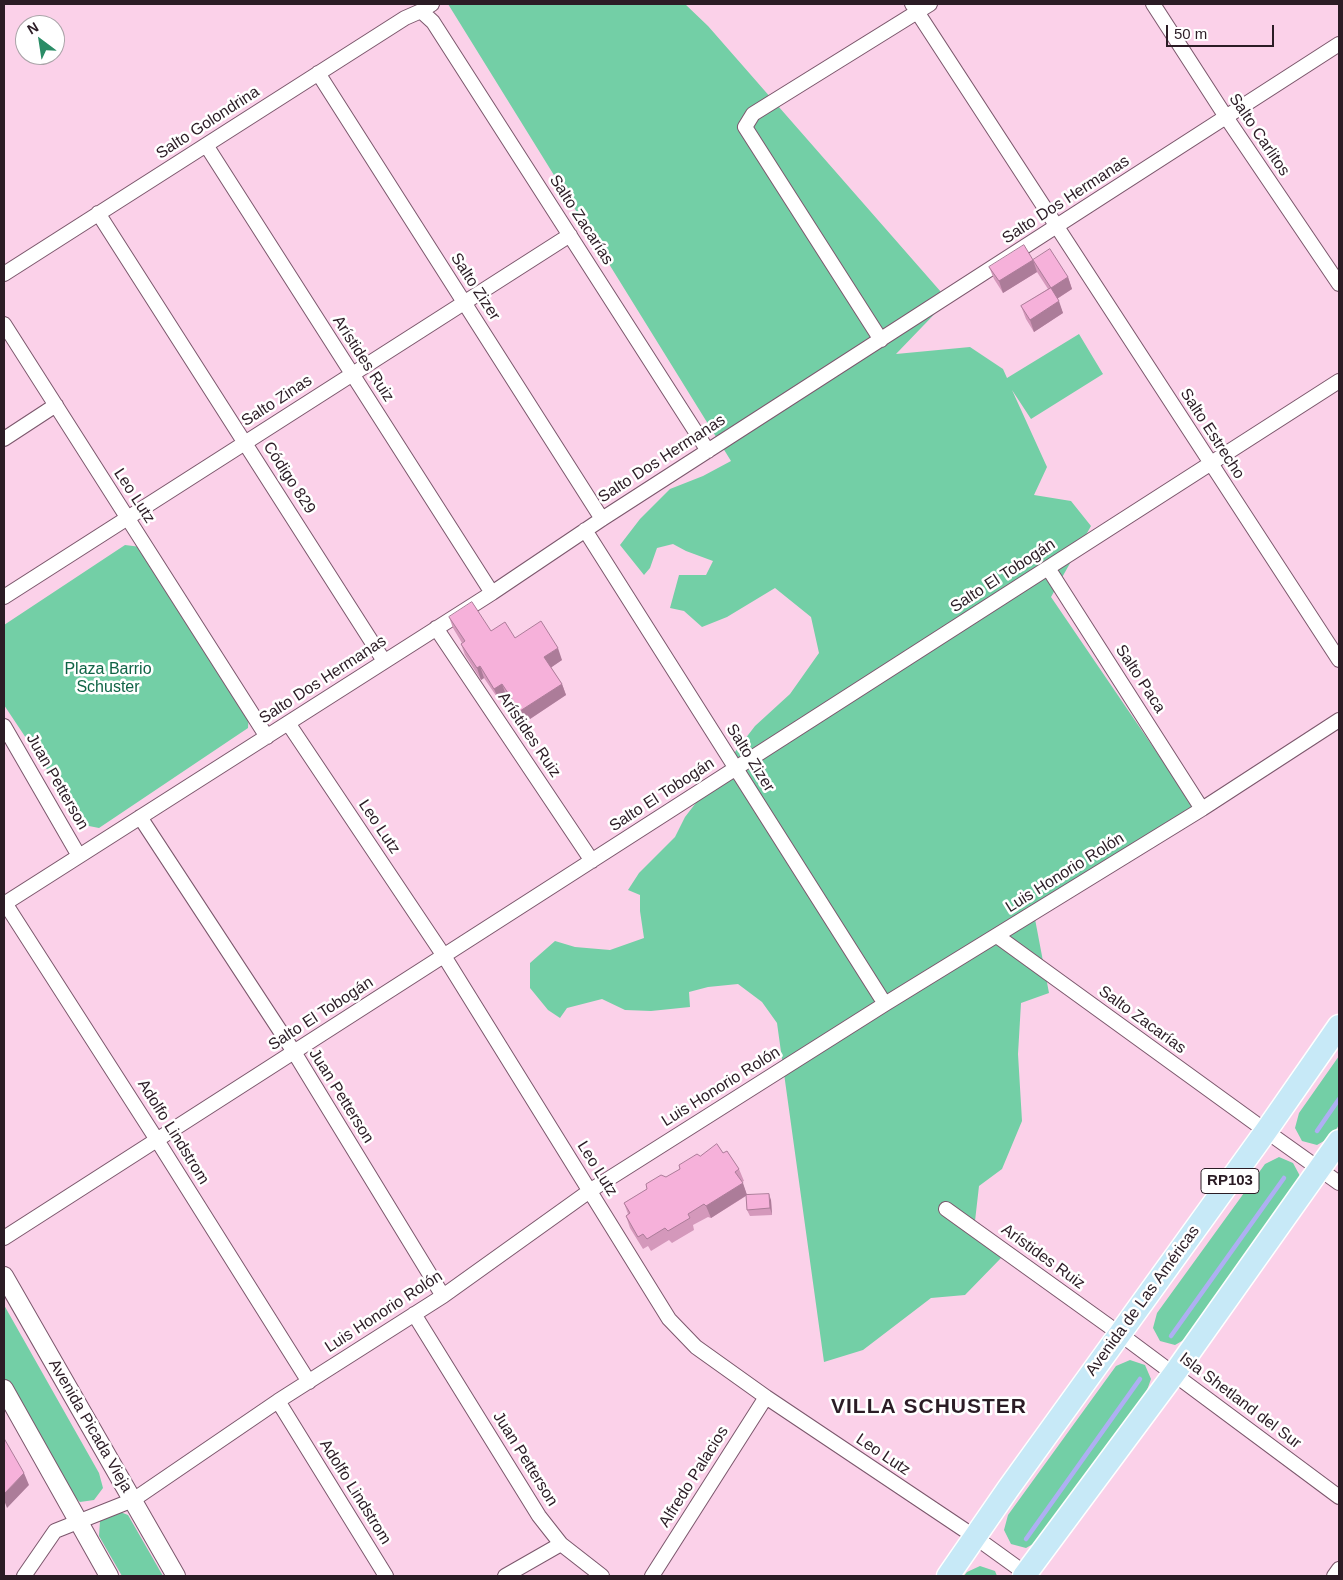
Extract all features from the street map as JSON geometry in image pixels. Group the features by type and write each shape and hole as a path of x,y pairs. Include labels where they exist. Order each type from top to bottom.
{"main road":[{"name":"Avenida de Las Américas","path":"948,1576 1008,1489 1266,1132 1339,1026"},
{"path":"1026,1575 1174,1374 1339,1141"}],"street":[{"path":"880,340 745,127 753,114 914,8 930,4"},
{"name":"Salto Carlitos","path":"1153,4 1226,117 1339,284"},
{"name":"Salto Golondrina","path":"4,274 404,18 426,7"},
{"name":"Salto Zacarías","path":"426,7 708,451"},
{"name":"Salto Estrecho","path":"914,8 1339,660"},
{"name":"Salto Dos Hermanas","path":"4,903 492,593 585,530 1339,44"},
{"name":"Salto Zizer","path":"318,73 602,519"},
{"name":"Arístides Ruiz","path":"206,145 492,593"},
{"name":"Código 829","path":"98,213 384,661"},
{"name":"Salto Zinas","path":"4,597 570,235"},
{"name":"Leo Lutz","path":"4,324 267,737"},
{"name":"Salto El Tobogán","path":"4,1238 1339,381"},
{"path":"4,439 56,405"},
{"name":"Salto Zizer","path":"585,530 884,1004"},
{"name":"Salto Paca","path":"1048,568 1202,809"},
{"name":"Arístides Ruiz","path":"436,628 592,861"},
{"name":"Luis Honorio Rolón","path":"24,1576 55,1531 133,1500 278,1402 443,1296 591,1190 884,1004 1202,809 1339,720"},
{"name":"Leo Lutz","path":"288,723 444,956 591,1190 669,1319 696,1347 766,1397 975,1537 1026,1575"},
{"name":"Juan Petterson","path":"4,726 79,856"},
{"name":"Juan Petterson","path":"140,817 294,1052 443,1296"},
{"name":"Adolfo Lindstrom","path":"4,903 157,1140 309,1382"},
{"name":"Salto Zacarías","path":"997,936 1339,1183"},
{"name":"Arístides Ruiz","path":"946,1209 1120,1334"},
{"name":"Avenida Picada Vieja","path":"4,1276 176,1576"},
{"name":"Juan Petterson","path":"414,1314 539,1516 561,1544 602,1576"},
{"name":"Isla Shetland del Sur","path":"1120,1334 1339,1497"},
{"path":"4,1389 109,1576"},
{"name":"Alfredo Palacios","path":"652,1576 766,1397"},
{"name":"Adolfo Lindstrom","path":"278,1402 386,1576"},
{"path":"505,1576 561,1544"},
{"path":"1334,1576 1339,1569"}],"green space":[{"path":"448,4 685,4 708,26 948,300 896,354 970,347 1003,369 1007,378 1079,334 1103,374 1031,419 1012,390 1047,467 1034,495 1071,501 1091,526 1051,597 1196,810 1035,919 1049,993 1021,1003 1018,1054 1022,1121 1002,1169 979,1186 975,1221 1001,1258 965,1295 931,1298 863,1350 824,1362 777,1023 762,1002 738,984 708,987 689,992 690,1007 651,1011 625,1010 602,999 567,1008 560,1018 548,1010 530,988 530,963 555,941 575,947 610,950 644,938 640,895 628,890 639,873 675,837 685,817 755,726 790,694 819,653 811,617 775,588 727,617 702,627 684,611 670,608 679,575 706,575 713,561 673,544 657,548 650,568 644,575 620,545 640,519 670,489 703,476 731,461"},
{"name":"Plaza Barrio Schuster","path":"125,545 141,547 249,711 248,728 99,828 84,825 4,705 4,625"},
{"path":"1339,1056 1339,1125 1331,1137 1317,1145 1302,1141 1295,1128 1299,1113"},
{"path":"1279,1157 1293,1163 1300,1176 1295,1190 1189,1337 1175,1345 1160,1341 1153,1328 1157,1313 1265,1164"},
{"path":"4,1305 99,1473 103,1488 94,1500 80,1502 69,1492 4,1378"},
{"path":"1130,1360 1145,1365 1151,1379 1146,1393 1040,1540 1026,1548 1011,1544 1004,1530 1008,1515 1116,1366"},
{"path":"115,1510 128,1515 163,1576 122,1576 99,1536 100,1521"},
{"path":"980,1566 995,1571 997,1576 964,1576 967,1572"}],"building":[{"path":"1024,245 1033,260 999,281 989,267"},
{"path":"1050,249 1068,277 1051,288 1033,260"},
{"path":"1051,288 1059,301 1030,320 1021,306"},
{"path":"472,602 491,631 505,622 515,638 541,621 558,648 544,657 562,684 520,711 502,684 494,689 480,666 477,668 461,644 465,641 449,617"},
{"path":"717,1144 723,1153 727,1151 739,1169 735,1172 743,1183 706,1206 704,1204 688,1214 690,1218 668,1231 665,1228 647,1239 643,1234 638,1237 626,1216 630,1213 624,1203 647,1189 646,1184 661,1175 666,1177 680,1169 679,1165 697,1154 700,1156"},
{"path":"769,1194 770,1208 747,1210 746,1195"},
{"path":"4,1441 24,1473 4,1494"}],"waterway":[{"path":"1317,1131 1339,1099"},
{"path":"1171,1336 1284,1178"},
{"path":"1026,1539 1140,1379"}],"district":[{"name":"VILLA SCHUSTER","path":"929,1407"}]}
